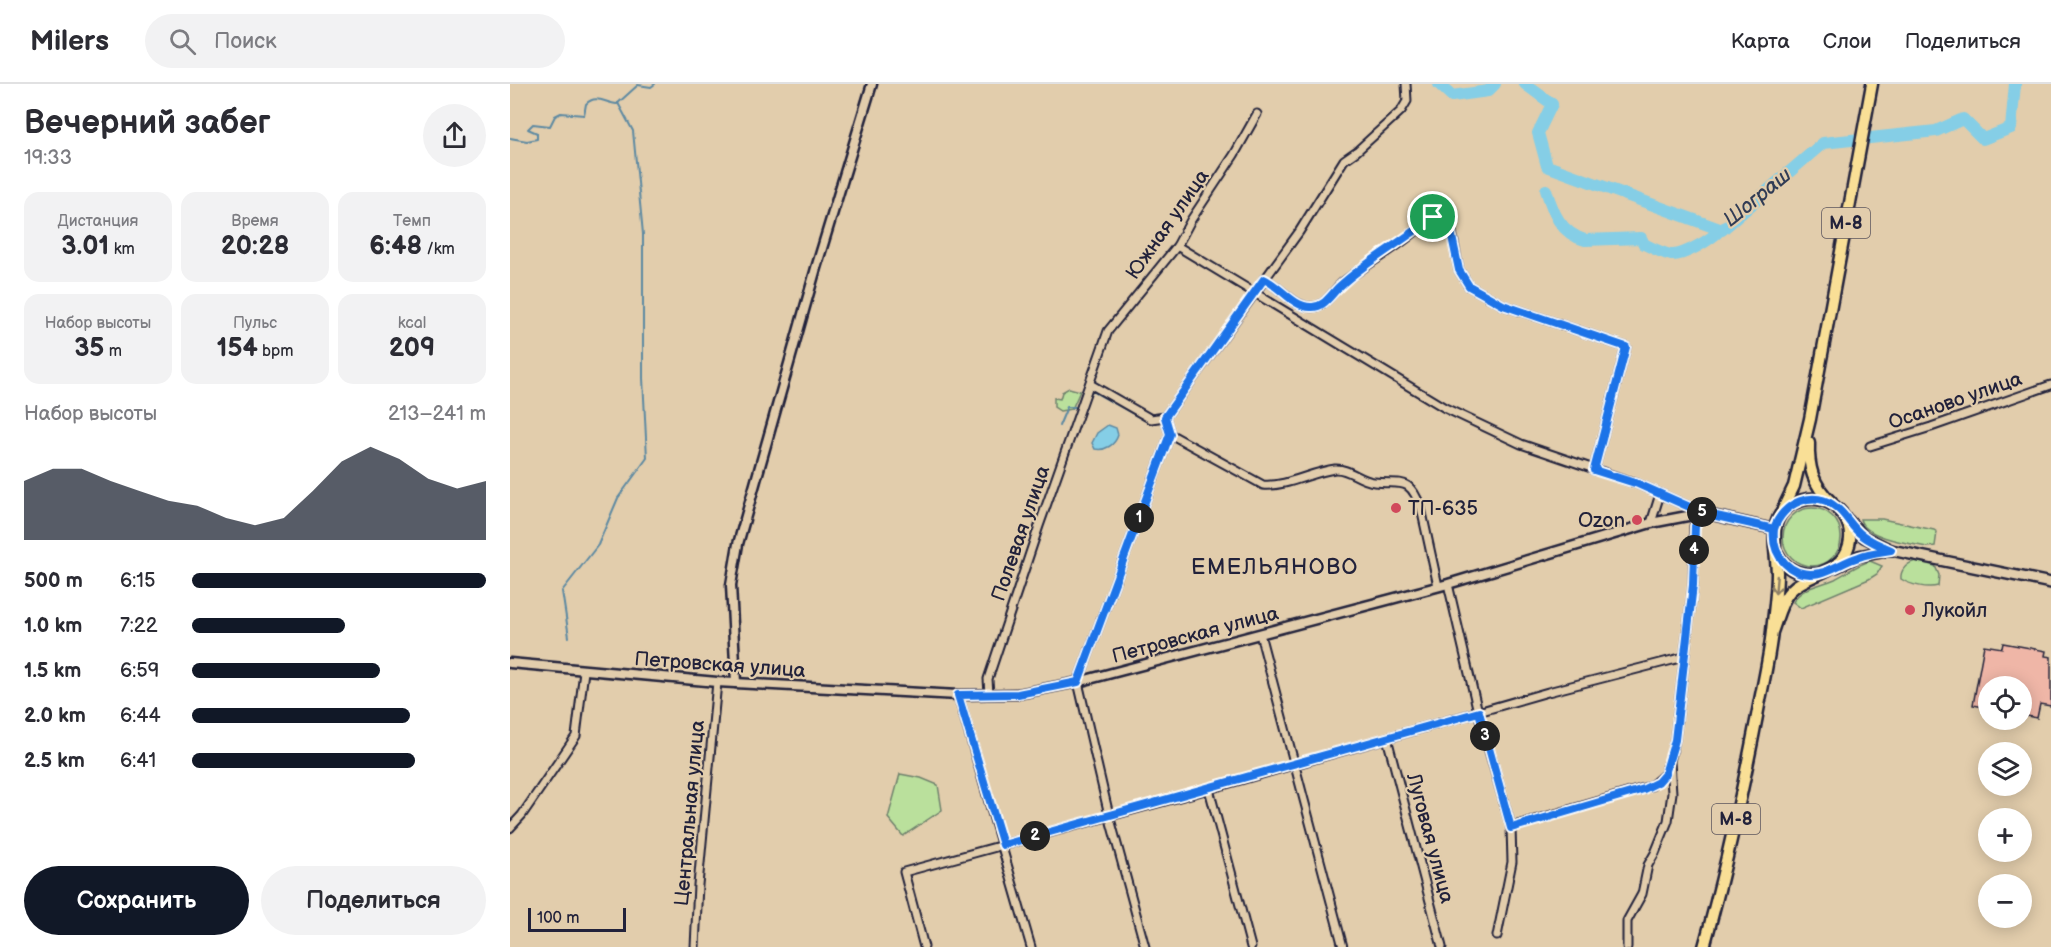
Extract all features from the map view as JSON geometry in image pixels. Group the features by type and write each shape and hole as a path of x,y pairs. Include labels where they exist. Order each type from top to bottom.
{"main road":[{"name":"М-8","path":"1704,947 1734,828 1772,632 1777,573 1775,530 1794,486 1810,419 1872,84"},
{"name":"М-8","path":"1772,632 1790,591 1841,561 1849,544 1850,533 1845,517 1817,485 1811,473 1808,455 1810,419"},
{"path":"1819,574 1802,574 1790,568 1780,558 1775,530 1789,507 1803,500 1818,500 1835,506"},
{"path":"1845,517 1864,537 1891,550 2051,583"},
{"path":"1830,569 1859,556 1891,550"}],"street":[{"path":"736,683 731,585 738,544 816,268 872,84"},
{"path":"1090,384 1150,419 1165,417 1299,232 1344,160 1401,111 1407,101 1406,84"},
{"name":"Южная улица","path":"1090,384 1108,331 1177,246 1257,114"},
{"path":"1264,279 1275,285 1294,303 1314,308 1322,305 1342,283 1408,238 1433,217 1440,217 1450,227 1459,270 1469,286 1503,305 1626,347 1594,470"},
{"path":"1177,246 1445,408 1521,444 1638,484 1703,513 1695,526 1693,585 1670,761 1672,793 1668,821 1655,854 1647,865 1642,894 1627,921 1627,947"},
{"name":"Полевая улица","path":"989,694 988,678 1090,384"},
{"name":"Осаново улица","path":"1870,446 1931,428 2051,384"},
{"path":"1145,947 1109,815 1078,682 1170,434 1165,417"},
{"path":"1170,434 1263,486 1338,469 1370,482 1392,481 1405,484 1417,497 1438,586"},
{"path":"1651,523 1660,494"},
{"name":"Петровская улица","path":"510,663 717,682 958,695 1018,694 1078,682 1448,584 1651,523 1703,513 1775,530"},
{"path":"1448,584 1479,712 1511,828 1512,862 1497,936"},
{"path":"1260,634 1343,947"},
{"path":"924,947 903,872 1209,789 1646,665 1684,657"},
{"path":"510,828 522,816 576,736 584,671"},
{"name":"Центральная улица","path":"695,947 698,885 717,682"},
{"path":"958,695 1031,947"},
{"name":"Луговая улица","path":"1387,738 1442,947"},
{"path":"1511,828 1652,786 1665,774 1670,761"},
{"path":"1209,789 1251,947"}],"green space":[{"path":"1069,388 1080,391 1072,409 1060,411 1054,407 1054,398 1060,399 1062,392"},
{"path":"1806,508 1818,508 1833,516 1841,531 1841,543 1833,558 1818,566 1806,566 1791,558 1783,543 1783,531 1791,516"},
{"path":"1860,519 1882,519 1934,530 1937,532 1935,546 1928,547 1890,539 1870,531 1863,526"},
{"path":"1870,561 1882,566 1877,574 1869,579 1801,608 1793,602 1806,590 1835,579"},
{"path":"1916,561 1935,566 1939,575 1938,586 1919,586 1901,579 1905,567"},
{"path":"900,774 921,778 938,785 942,810 903,836 888,818"}],"water":[{"path":"1108,425 1116,428 1117,439 1106,448 1095,449 1092,443 1097,433"}],"building":[{"path":"2003,643 2046,651 2045,656 2051,657 2051,706 2040,704 2037,718 2032,717 2032,676 1978,676 1984,645 2002,648"},
{"path":"1978,678 1978,706 1973,705"}],"waterway":[{"path":"510,138 527,141 537,139 537,133 528,129 533,124 550,126 555,116 561,113 584,115 586,104 590,101 597,99 617,104 638,85 651,87 655,84"},
{"name":"Шограш","path":"1439,84 1452,96 1488,91 1495,84"},
{"name":"Шограш","path":"1525,84 1552,104 1538,133 1547,166 1722,230 1823,143 1936,131 1963,119 1983,139 2011,128 2015,84"},
{"path":"569,637 562,591 598,545 618,498 647,458 643,378 643,234 633,131 618,103"},
{"path":"1546,190 1559,221 1569,232 1585,240 1641,238 1644,244 1654,249 1677,255 1698,246 1721,229"},
{"path":"1092,391 1151,424"},
{"path":"1059,426 1067,407 1079,407"}],"place":[{"name":"ТП-635","path":"1396,508"},
{"name":"Ozon","path":"1637,520"},
{"name":"Лукойл","path":"1910,610"}],"district":[{"name":"ЕМЕЛЬЯНОВО","path":"1275,566"}],"route":[{"path":"1433,217 1408,238 1342,283 1322,305 1314,308 1294,303 1284,292 1264,279 1165,417 1170,434 1078,682 1018,694 958,695 1003,845 1479,712 1511,828 1644,789 1658,782 1665,774 1675,740 1693,585 1695,526 1703,513 1774,529 1780,515 1793,504 1808,499 1818,500 1835,506 1859,533 1891,550 1859,556 1819,574 1802,574 1794,571 1780,558 1775,548 1774,529 1732,518 1703,513 1638,484 1594,470 1626,347 1503,305 1469,286 1459,270 1450,227 1442,218 1433,217"}]}
